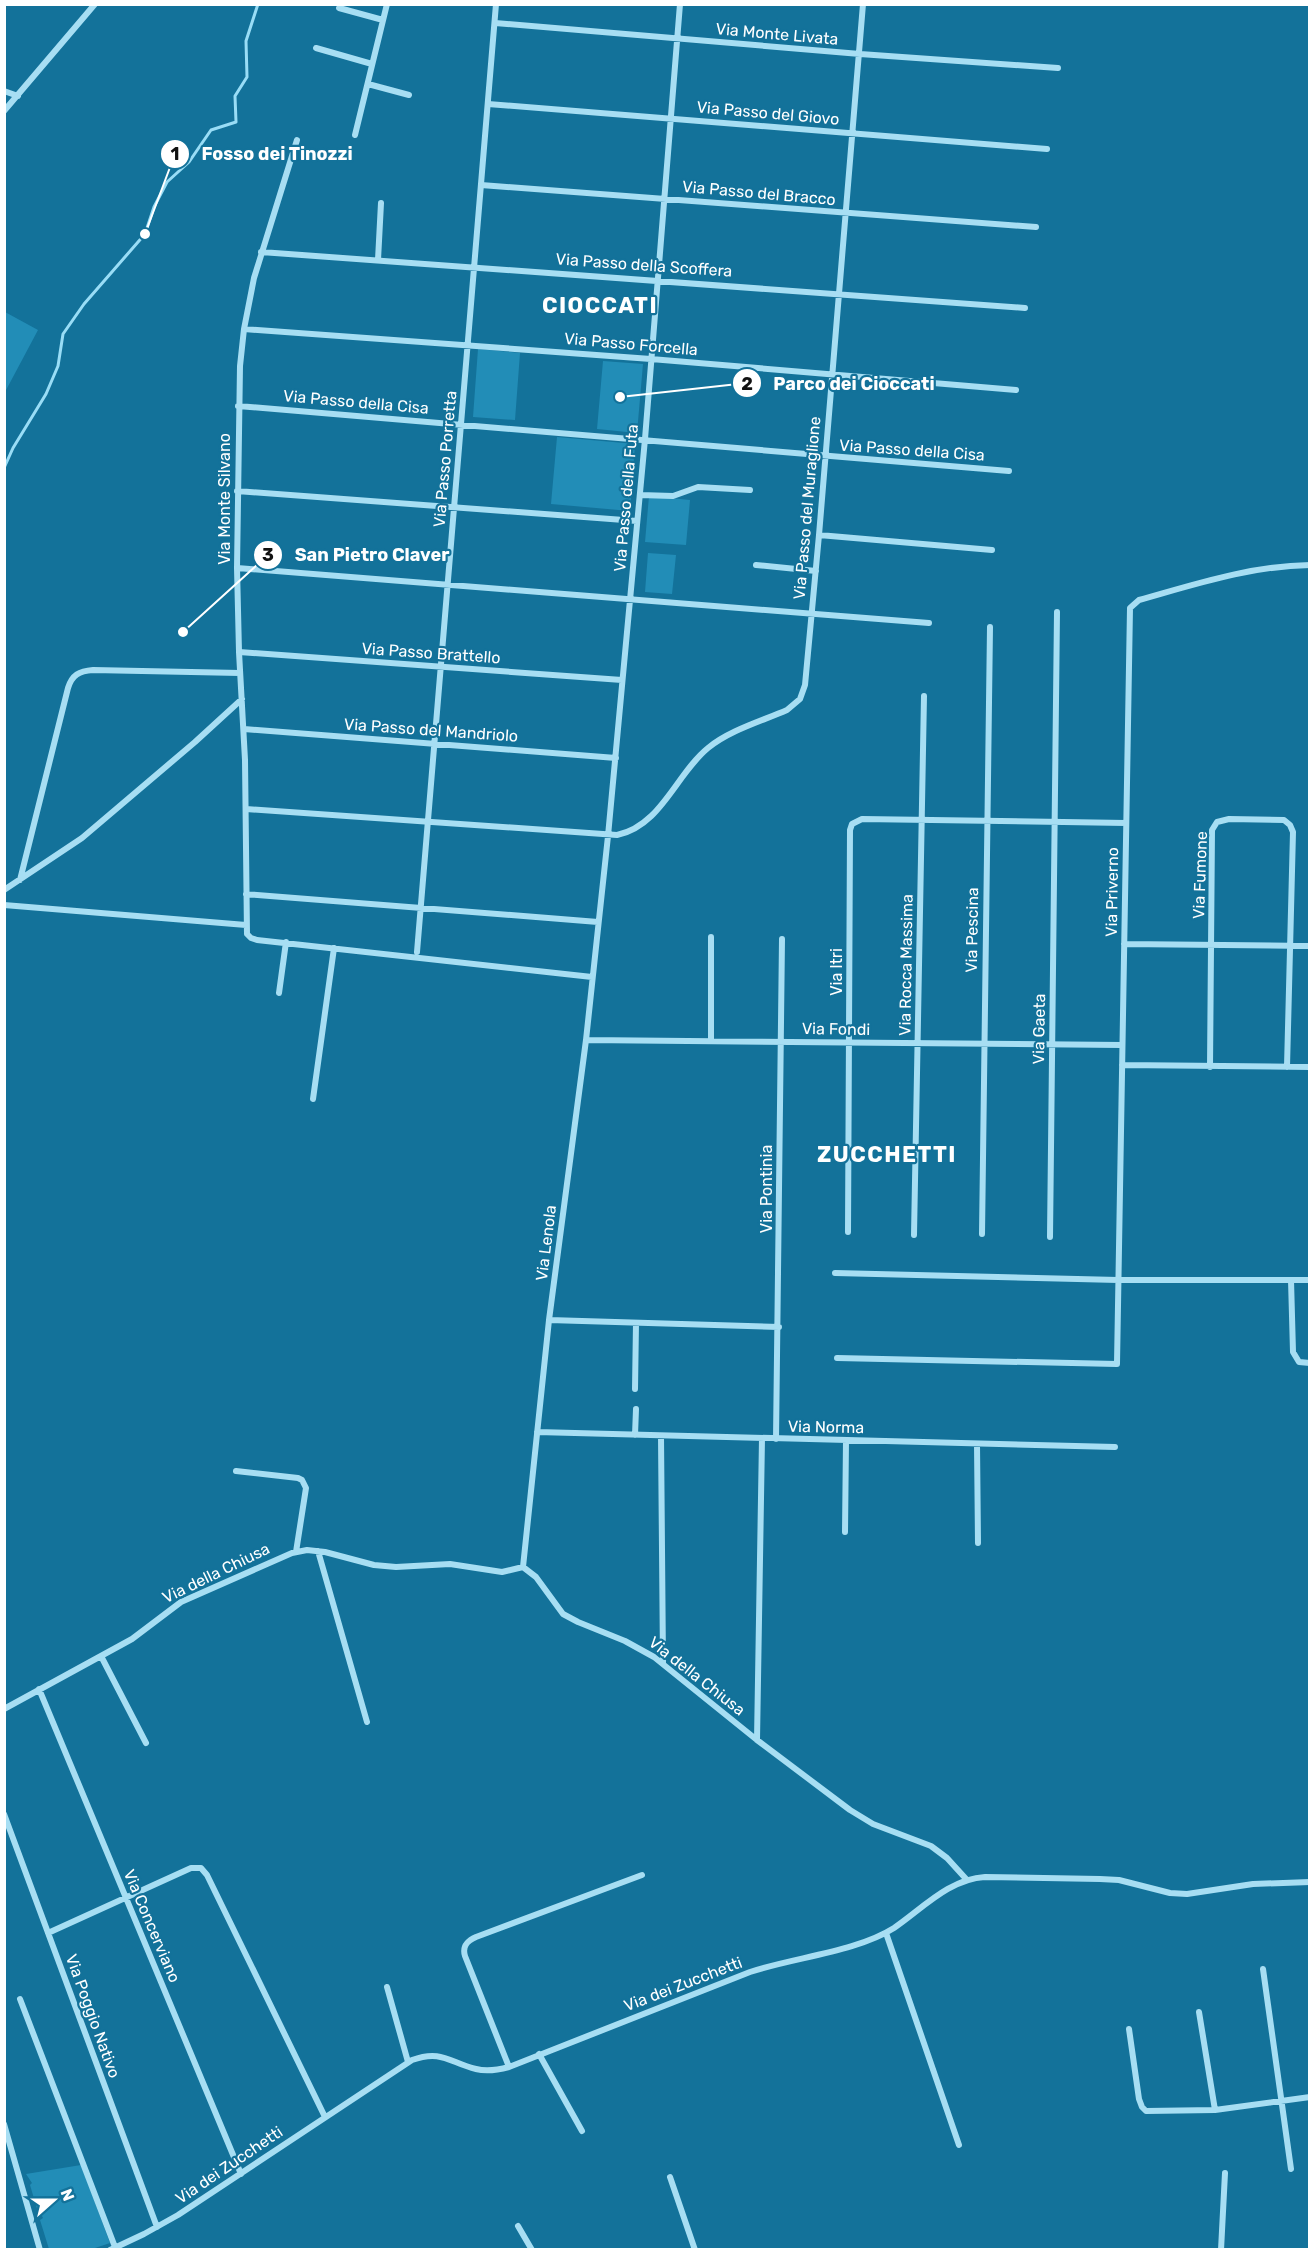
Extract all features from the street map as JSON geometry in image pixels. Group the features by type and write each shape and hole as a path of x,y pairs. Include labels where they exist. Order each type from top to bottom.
{"street":[{"path":"4,111 94,4"},
{"path":"355,135 387,4"},
{"name":"Via Passo Porretta","path":"417,952 496,4"},
{"name":"Via Passo della Futa","path":"598,922 616,758 640,495 680,4"},
{"name":"Via Passo del Muraglione","path":"608,836 627,833 647,821 702,754 713,745 787,710 797,702 805,685 854,134 863,4"},
{"path":"339,8 383,20"},
{"name":"Via Monte Livata","path":"495,23 860,54 1058,68"},
{"path":"316,48 372,64"},
{"path":"368,84 409,94"},
{"path":"4,91 18,96"},
{"name":"Via Passo del Giovo","path":"488,104 1047,149"},
{"name":"Via Monte Silvano","path":"286,942 257,940 248,936 246,925 244,729 237,568 238,406 244,329 261,252 297,140"},
{"name":"Via Passo del Bracco","path":"481,184 1036,227"},
{"path":"378,260 381,203"},
{"name":"Via Passo della Scoffera","path":"261,252 1025,308"},
{"name":"Via Passo Forcella","path":"244,329 651,359 1016,390"},
{"name":"Via Passo della Cisa","path":"238,406 1010,471"},
{"path":"640,495 673,496 701,487 750,490"},
{"path":"237,491 637,521"},
{"path":"819,535 992,550"},
{"path":"756,565 816,571"},
{"name":"Via Priverno","path":"837,1358 1117,1364 1129,611 1131,606 1139,600 1226,575 1258,569 1310,565"},
{"path":"237,568 629,601 929,623"},
{"name":"Via Gaeta","path":"1050,1236 1057,612"},
{"name":"Via Pescina","path":"982,1234 990,627"},
{"name":"Via Passo Brattello","path":"239,652 622,680"},
{"path":"20,880 68,688 74,676 93,670 240,673"},
{"name":"Via Rocca Massima","path":"914,1234 924,696"},
{"path":"4,891 82,838 242,699"},
{"name":"Via Passo del Mandriolo","path":"244,729 616,758"},
{"path":"246,809 608,836"},
{"name":"Via Itri","path":"848,1232 850,830 854,822 862,819 922,820"},
{"name":"Via Fumone","path":"1210,1067 1212,830 1217,822 1234,819 1284,820 1292,828 1287,1067"},
{"path":"922,820 1126,823"},
{"path":"246,894 598,922"},
{"path":"4,905 246,925"},
{"name":"Via Lenola","path":"523,1567 549,1320 586,1040 598,922"},
{"path":"711,937 711,1041"},
{"name":"Via Pontinia","path":"776,1439 782,939"},
{"path":"279,993 286,942 592,977"},
{"path":"1124,944 1310,946"},
{"path":"313,1099 334,948"},
{"name":"Via Fondi","path":"586,1040 1122,1045"},
{"path":"1122,1065 1310,1067"},
{"path":"835,1273 1118,1280 1310,1280"},
{"path":"1291,1280 1293,1352 1296,1360 1310,1363"},
{"path":"549,1320 779,1327"},
{"path":"635,1389 636,1323"},
{"path":"635,1435 636,1409"},
{"name":"Via Norma","path":"537,1432 1115,1447"},
{"path":"661,1436 663,1663"},
{"path":"757,1740 762,1438"},
{"path":"845,1532 846,1441"},
{"path":"977,1444 978,1543"},
{"path":"236,1470 298,1478 304,1482 306,1488 296,1552"},
{"path":"318,1551 368,1722"},
{"name":"Via della Chiusa","path":"4,1709 142,1632 181,1602 296,1552 318,1551 390,1567 443,1564 502,1572 523,1567 532,1573 557,1607 569,1618 625,1641 663,1663 757,1740 864,1819 936,1849 967,1880"},
{"path":"101,1656 146,1743"},
{"name":"Via Concerviano","path":"39,1689 241,2174"},
{"name":"Via Poggio Nativo","path":"4,1814 157,2227"},
{"path":"48,1933 191,1868 199,1867 207,1875 325,2117"},
{"path":"509,2067 465,1956 465,1944 476,1937 642,1875"},
{"name":"Via dei Zucchetti","path":"112,2248 157,2227 241,2174 408,2062 435,2055 450,2058 477,2070 509,2067 750,1972 864,1942 886,1933 951,1887 967,1880 984,1877 1108,1879 1170,1893 1187,1894 1259,1884 1310,1882"},
{"path":"886,1933 959,2145"},
{"path":"1263,1969 1291,2169"},
{"path":"387,1987 408,2062"},
{"path":"20,1999 112,2248"},
{"path":"1199,2012 1215,2110"},
{"path":"1130,2029 1139,2099 1143,2109 1154,2112 1215,2110 1310,2097"},
{"path":"539,2054 582,2131"},
{"path":"4,2124 40,2250"},
{"path":"1221,2250 1225,2173"},
{"path":"670,2177 695,2250"},
{"path":"518,2226 532,2250"}],"shaded area":[{"path":"5,312 38,330 4,392"},
{"path":"478,349 520,353 515,420 473,417"},
{"path":"603,361 643,364 637,433 597,429"},
{"path":"557,437 635,444 630,511 551,504"},
{"path":"649,496 690,500 686,545 645,542"},
{"path":"648,553 676,555 672,594 645,592"},
{"path":"81,2165 110,2243 92,2249 49,2249 40,2220 43,2218 38,2212 30,2185 32,2183 26,2174"}],"waterway":[{"path":"4,468 13,448 46,394 58,366 63,334 84,304 145,234 154,207 167,182 189,162 211,130 236,122 235,96 247,77 246,41 258,4"}],"place":[{"name":"Fosso dei Tinozzi","path":"145,234"},
{"name":"Parco dei Cioccati","path":"620,397"},
{"name":"San Pietro Claver","path":"183,632"}],"district":[{"name":"CIOCCATI","path":"600,305"},
{"name":"ZUCCHETTI","path":"887,1154"}]}
